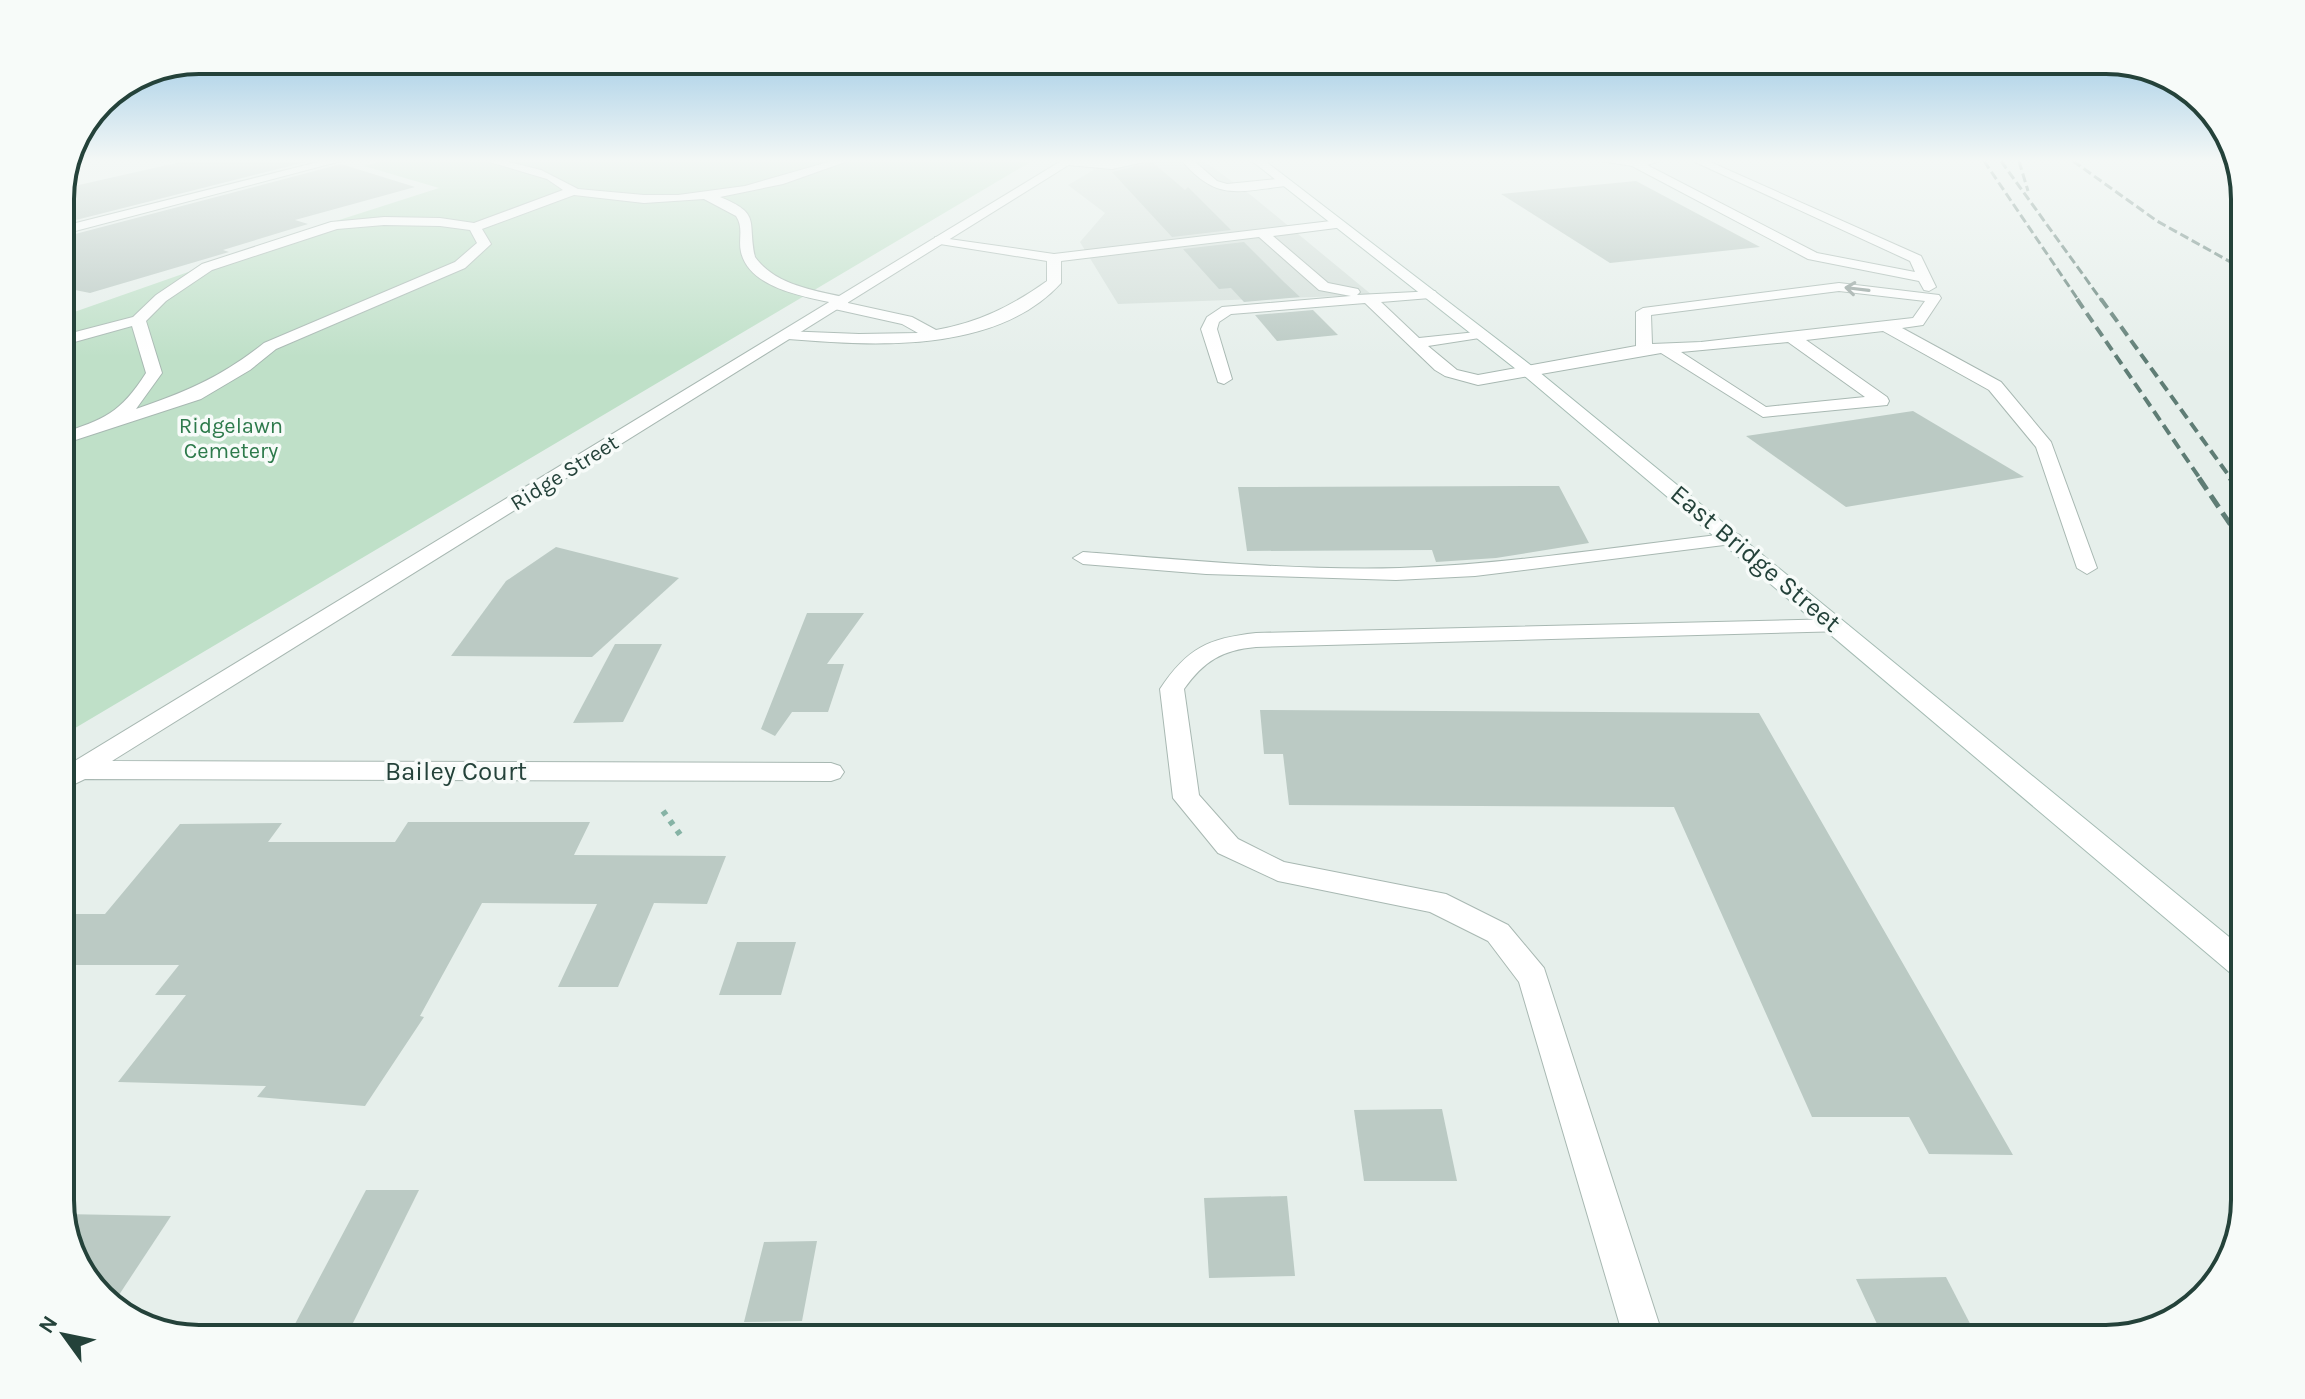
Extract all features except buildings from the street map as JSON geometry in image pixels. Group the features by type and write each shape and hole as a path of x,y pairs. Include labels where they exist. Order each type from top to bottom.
{"street":[{"path":"74,337 138,320 161,298 207,267 332,226"},
{"path":"74,435 195,395 244,367 270,346 460,265 484,244 475,227 470,226"},
{"path":"748,226 748,250 753,265 787,287 907,320 935,336"},
{"name":"Ridge Street","path":"74,774 962,226"},
{"path":"940,240 1054,258 1319,226"},
{"name":"East Bridge Street","path":"1342,226 1527,370 2231,955"},
{"path":"1756,226 1813,256 1925,278"},
{"path":"1844,226 1916,259 1934,298"},
{"path":"1262,233 1324,287 1348,293 1426,291"},
{"path":"788,334 871,342 935,336 991,323 1030,303 1054,283 1054,258"},
{"path":"1792,337 1881,401 1763,412 1653,348 1643,312 1839,287 1934,298"},
{"path":"1224,379 1209,329 1218,314 1253,307 1369,299 1426,291"},
{"path":"1369,299 1441,367 1478,380 1653,348 1701,347 1918,322 1934,298"},
{"path":"114,421 140,396 154,373 138,320"},
{"path":"1886,326 1995,386 2045,446 2087,568"},
{"path":"1416,343 1481,334"},
{"path":"1083,558 1206,568 1396,574 1475,570 1733,539"},
{"path":"1640,1325 1533,977 1498,933 1436,902 1278,871 1228,846 1186,798 1172,689 1191,662 1220,644 1275,638 1838,626"},
{"name":"Bailey Court","path":"74,776 831,772"}],"shaded area":[{"path":"1094,226 1289,226 1372,295 1118,304 1080,242"}],"green space":[{"name":"Ridgelawn Cemetery","path":"320,226 922,226 74,729 74,312"}],"railway":[{"path":"2028,226 2079,301"},
{"path":"2048,226 2102,301"},
{"path":"2166,226 2231,262"},
{"path":"2077,299 2201,480"},
{"path":"2101,299 2231,479"},
{"path":"2199,478 2231,525"}]}
